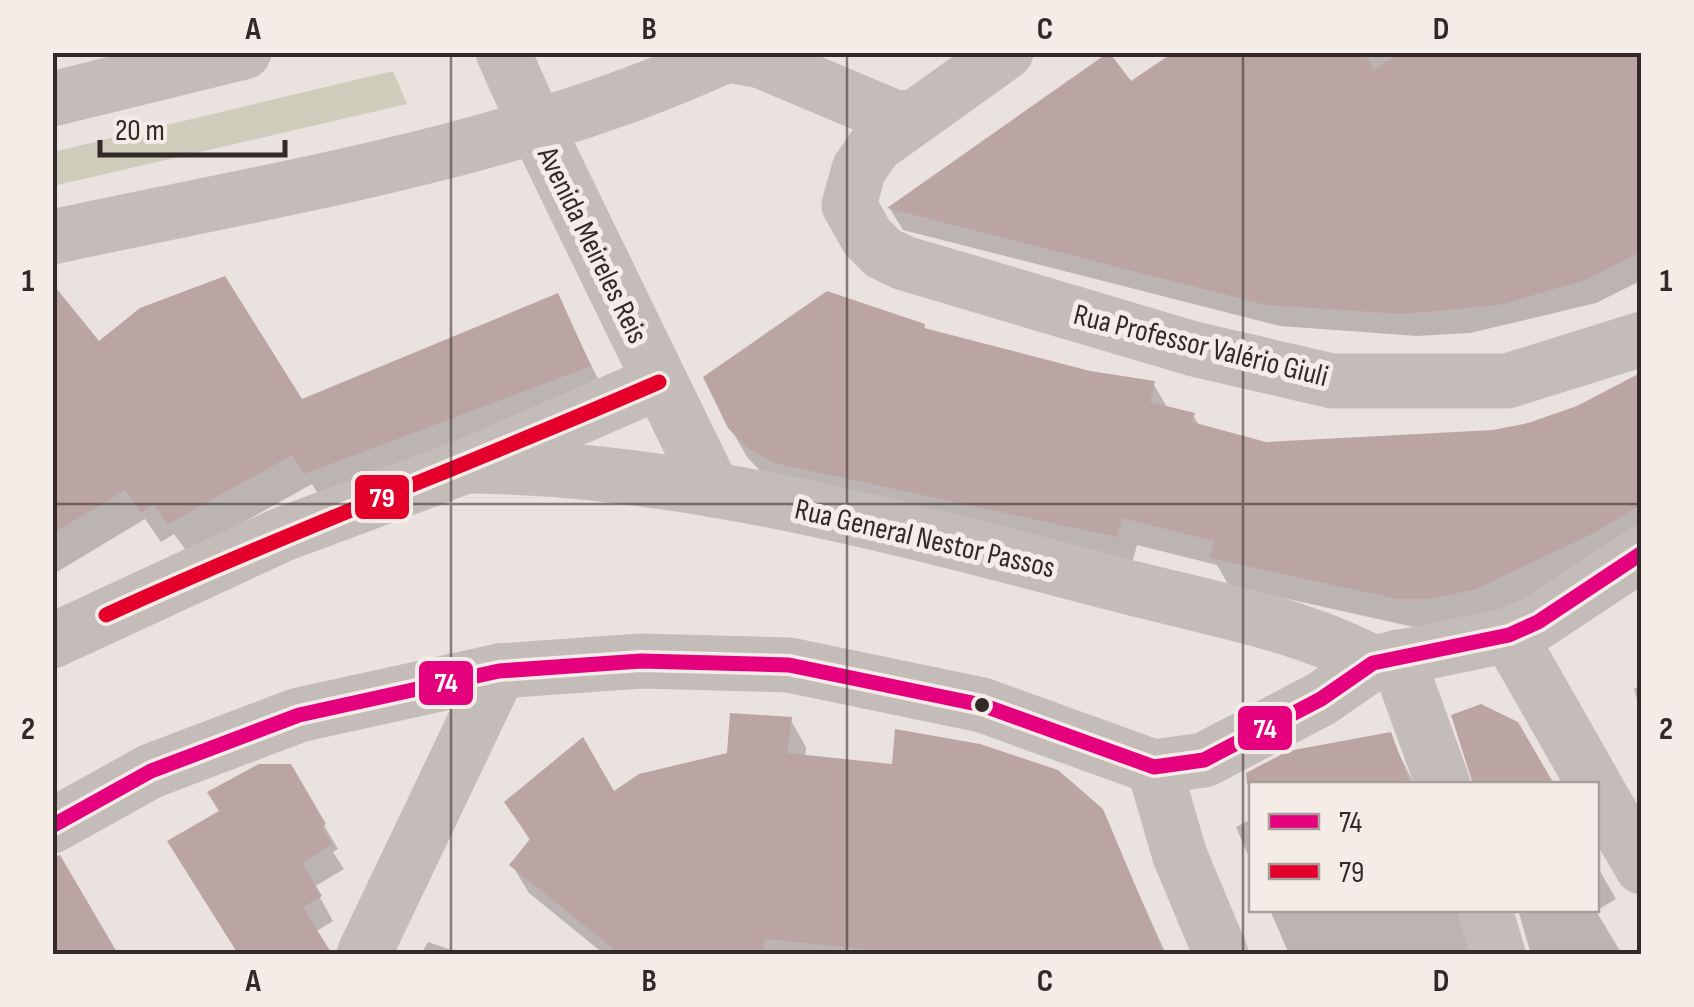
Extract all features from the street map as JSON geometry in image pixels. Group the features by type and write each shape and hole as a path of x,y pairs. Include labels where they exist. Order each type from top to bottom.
{"street":[{"path":"52,99 244,52"},
{"name":"Avenida Meireles Reis","path":"502,52 713,490"},
{"path":"52,238 536,126 662,86 731,54 761,61 896,118 914,118 1006,52"},
{"name":"Rua Professor Valério Giuli","path":"914,118 875,146 859,169 849,205 875,245 904,263 1194,348 1332,380 1506,381 1642,339"},
{"name":"Rua General Nestor Passos","path":"52,641 281,535 466,466 659,382"},
{"name":"Rua General Nestor Passos","path":"466,466 548,466 713,490 1031,562 1385,660"},
{"path":"52,826 150,771 299,715 499,671 641,661 789,665 982,705 1154,766 1204,760 1236,747 1385,660 1510,635 1538,622 1642,553"},
{"path":"1510,635 1594,782"},
{"path":"1385,660 1442,782"},
{"path":"364,954 499,671"},
{"path":"1154,766 1180,856 1220,954"},
{"path":"1599,791 1642,867"},
{"path":"1486,912 1498,954"}],"green space":[{"path":"393,71 407,104 53,186 53,152"}],"building":[{"path":"1109,52 1131,81 1174,52 1363,52 1374,70 1401,52 1642,52 1642,251 1586,280 1499,305 1402,314 1266,305 887,208"},
{"path":"225,276 302,399 558,293 591,366 304,474 292,455 168,524 154,505 141,513 125,490 52,534 52,283 99,341 140,308"},
{"path":"827,291 925,324 924,328 1090,371 1155,381 1150,402 1195,413 1192,422 1266,442 1493,430 1577,406 1642,372 1642,504 1592,534 1474,590 1425,599 1397,599 1210,558 1214,541 1122,518 1117,537 774,463 747,448 728,428 703,377"},
{"path":"1481,704 1518,722 1553,782 1472,782 1451,715"},
{"path":"730,713 792,717 787,753 892,764 895,729 980,744 1058,770 1103,809 1164,954 863,954 863,949 765,939 763,954 620,954 509,865 530,839 504,802 583,737 614,791 639,774 727,753"},
{"path":"1391,732 1409,782 1247,784 1246,773 1288,751"},
{"path":"259,764 291,764 326,824 322,827 332,844 302,863 322,896 303,907 332,954 238,954 167,841 219,811 207,792"},
{"path":"60,855 118,954 52,954 52,857"}],"transit line":[{"name":"79","path":"106,615 659,382"},
{"name":"74","path":"52,826 151,771 299,715 499,671 641,661 789,665 982,705 1154,767 1204,760 1321,699 1373,663 1509,635 1538,622 1642,553"}]}
